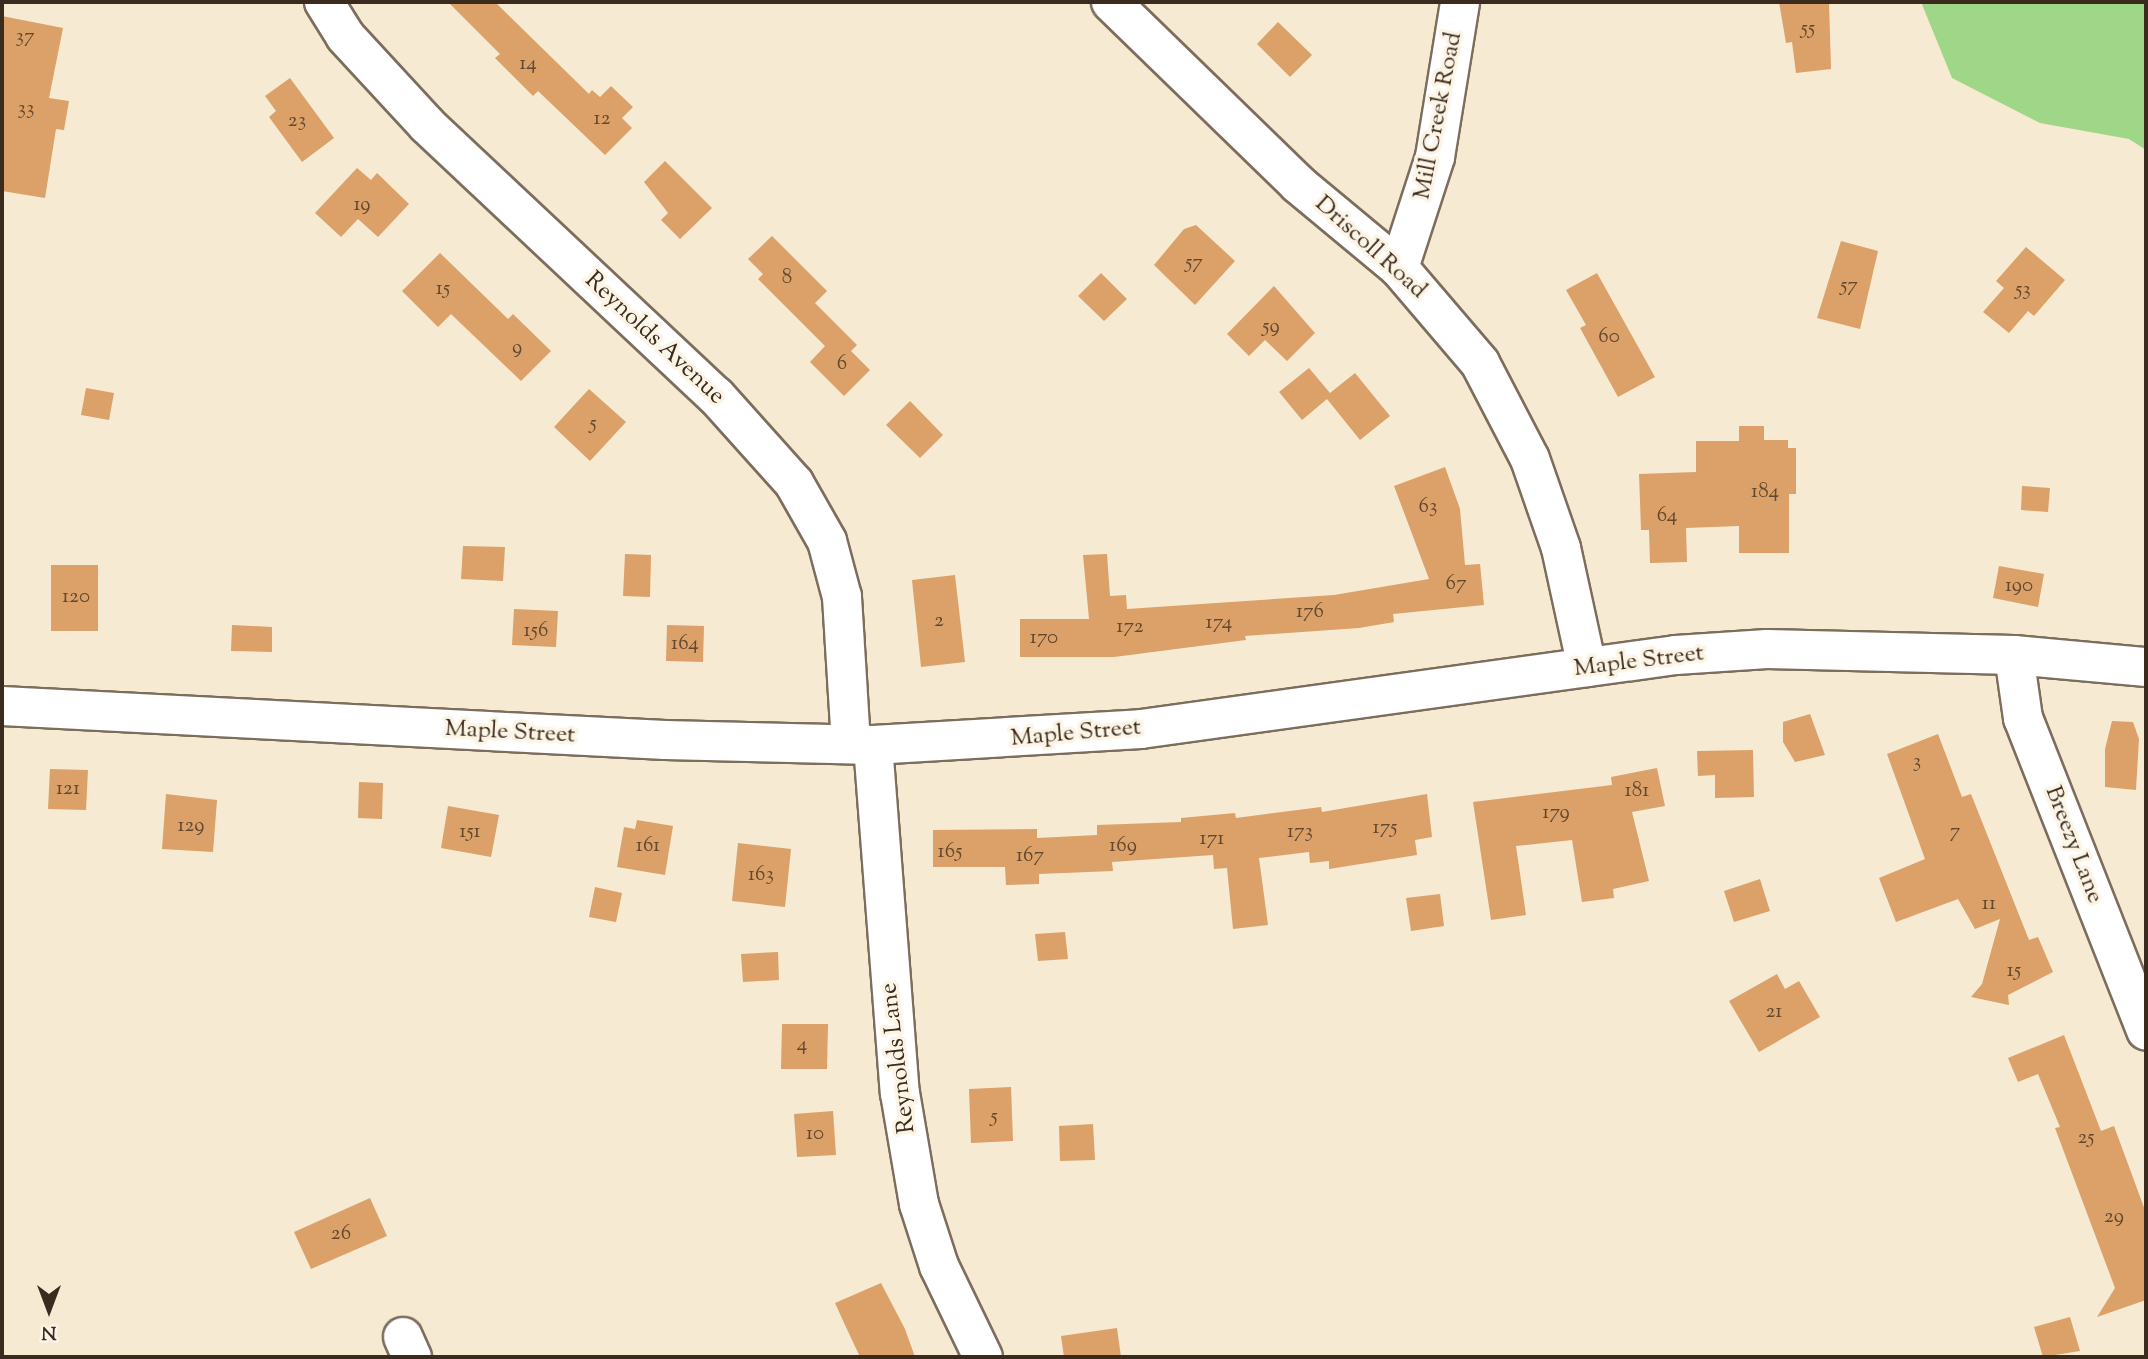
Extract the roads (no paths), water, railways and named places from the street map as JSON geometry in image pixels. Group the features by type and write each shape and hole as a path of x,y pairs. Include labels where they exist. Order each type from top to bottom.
{"street":[{"name":"Reynolds Avenue","path":"324,2 345,36 427,125 716,396 794,484 827,541 842,597 862,745"},
{"name":"Driscoll Road","path":"1111,2 1298,184 1399,268 1480,363 1530,459 1562,548 1587,667"},
{"name":"Mill Creek Road","path":"1399,268 1435,157 1460,2"},
{"name":"Maple Street","path":"2,706 623,738 862,745 1141,729 1587,667 1767,649 2014,655 2146,667"},
{"name":"Breezy Lane","path":"2014,655 2023,718 2146,1031"},
{"name":"Reynolds Lane","path":"862,745 898,1065 919,1204 939,1266 983,1357"}]}
